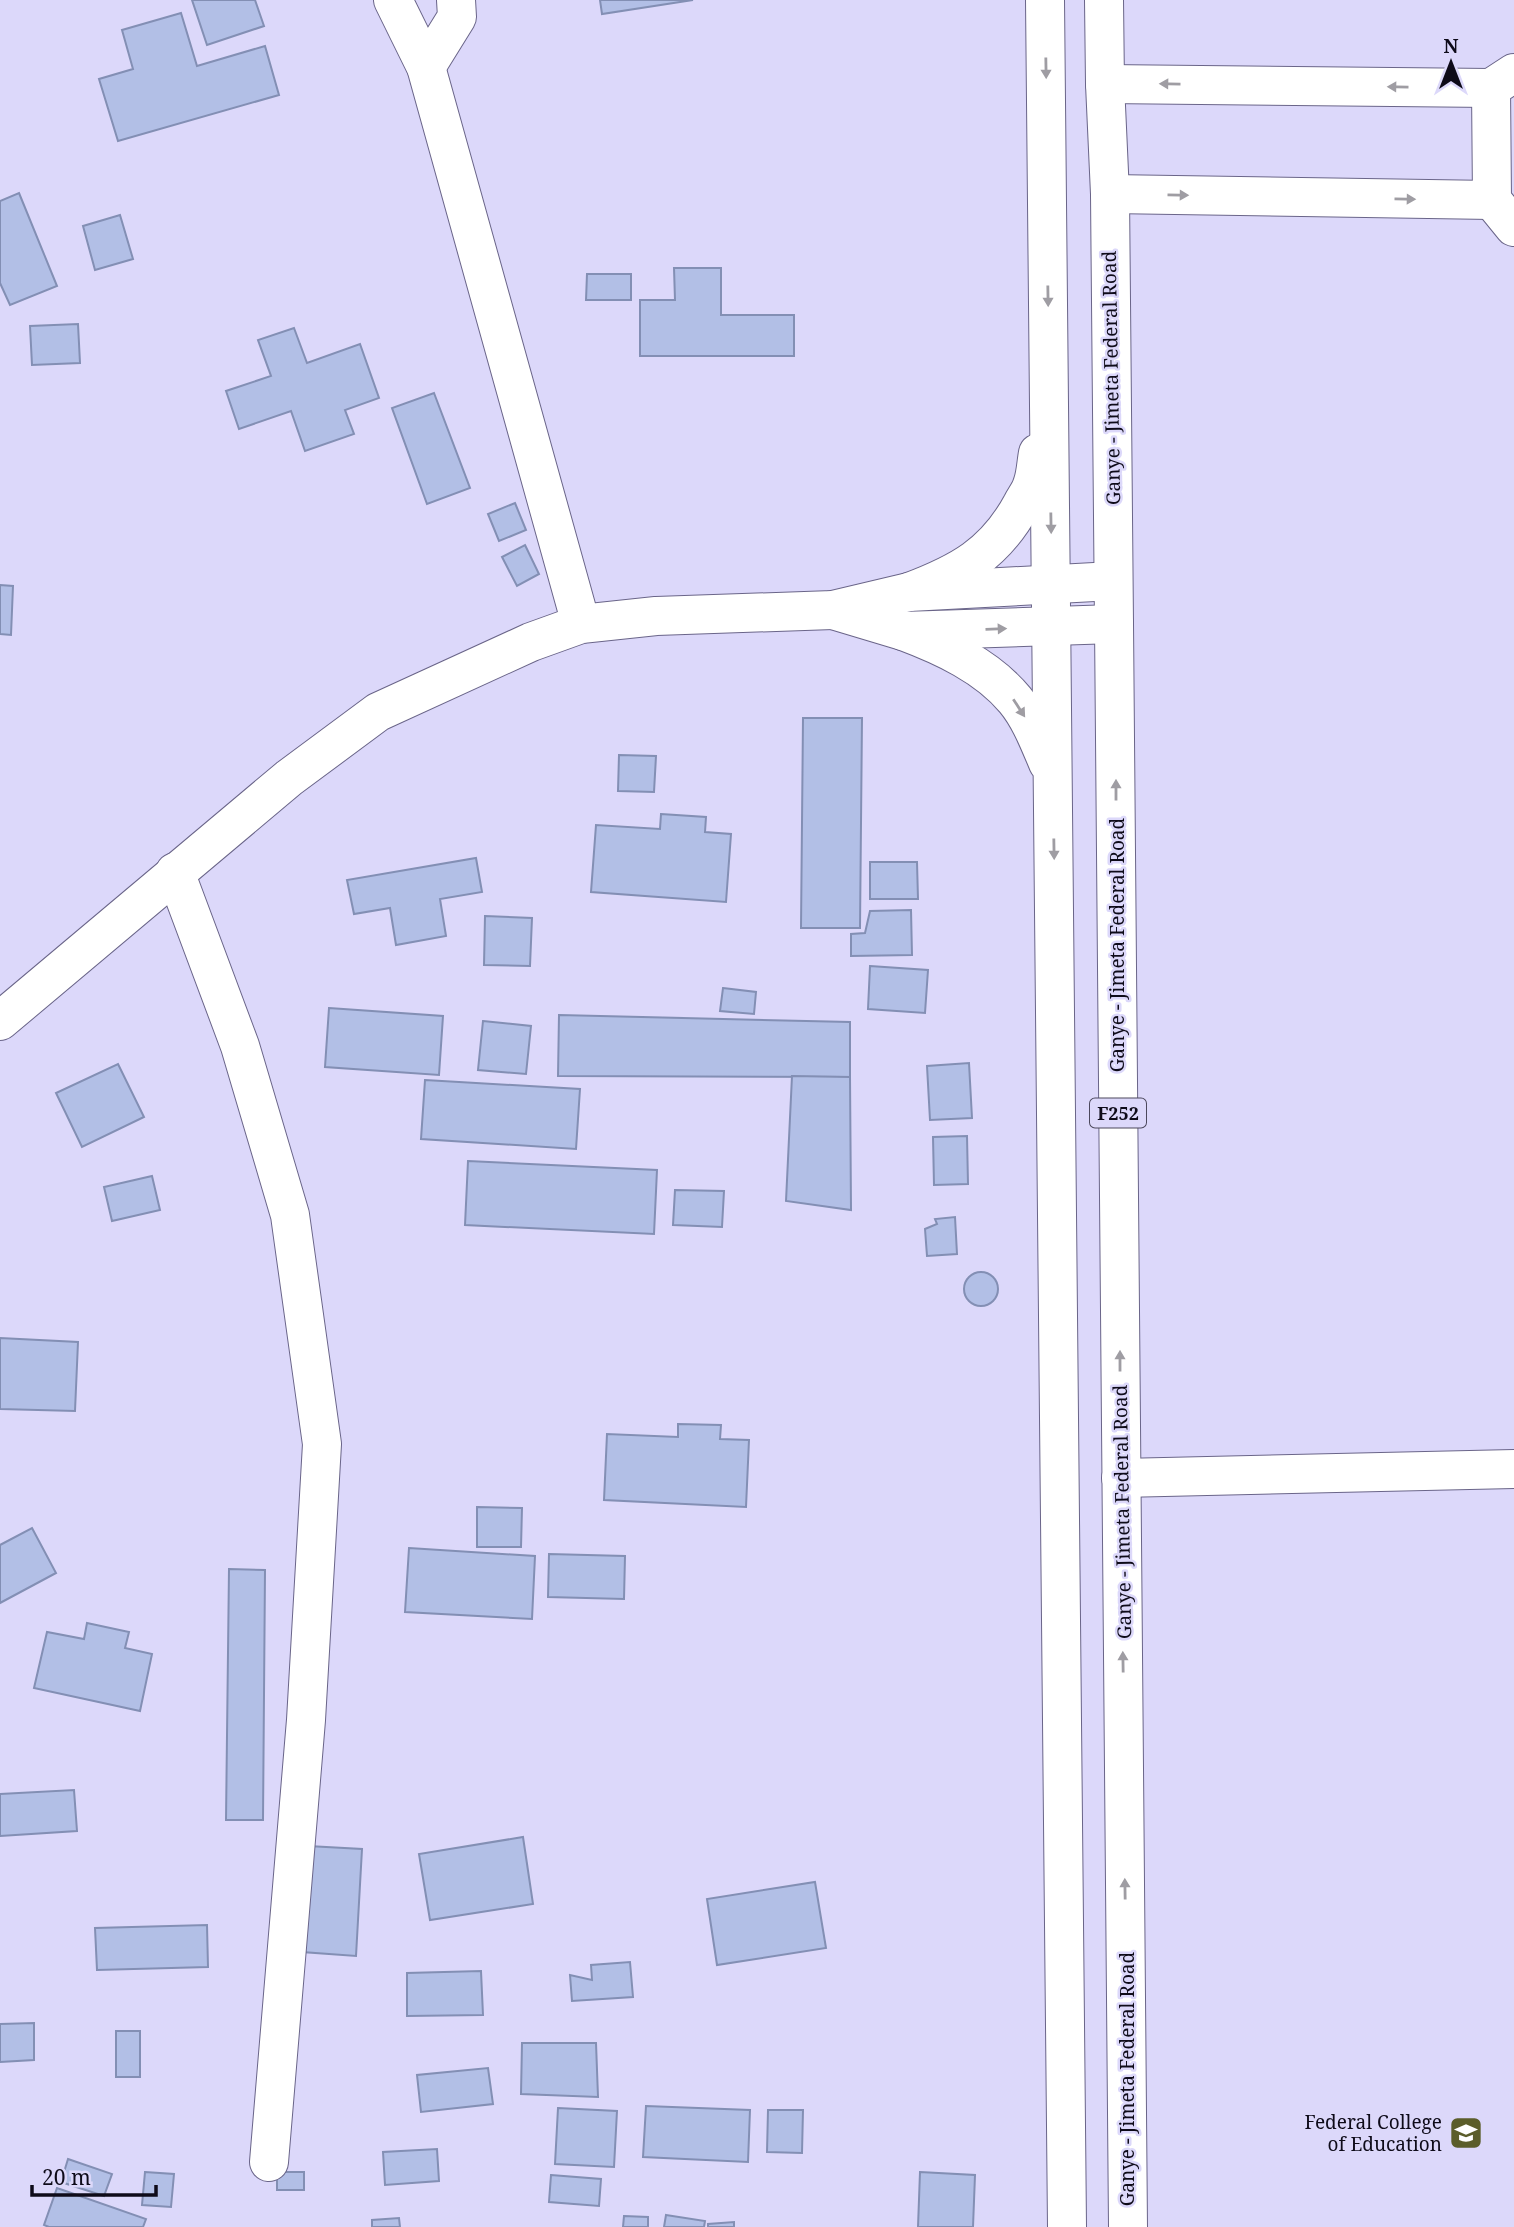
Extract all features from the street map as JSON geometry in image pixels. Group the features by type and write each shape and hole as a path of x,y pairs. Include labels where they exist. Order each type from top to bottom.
{"main road":[{"path":"393,0 426,66 581,624"},
{"path":"426,66 457,17 456,0"},
{"path":"1045,0 1068,2227"},
{"name":"Ganye - Jimeta Federal Road","path":"1104,0 1110,194 1128,2227"},
{"path":"1105,84 1502,81 1503,214 1110,194"},
{"path":"0,1021 289,778 378,712 531,642 581,624 656,616 833,610 908,592 939,581 974,561 994,545 1012,522 1032,486 1049,389"},
{"path":"908,592 1113,581"},
{"path":"833,610 932,642 984,671 1015,700 1035,733 1053,774"},
{"path":"903,631 1114,625"},
{"path":"175,872 240,1046 290,1214 322,1444 306,1720 269,2162"},
{"path":"1121,1478 1514,1469"},
{"path":"1065,1948 1126,1948"}],"building":[{"path":"192,0 255,0 264,26 207,45"},
{"path":"600,0 693,0 602,14"},
{"path":"181,13 197,66 265,46 279,95 118,141 99,79 133,69 122,30"},
{"path":"19,193 57,286 10,305 0,283 0,201"},
{"path":"120,215 133,259 95,270 83,226"},
{"path":"674,268 721,268 721,315 794,315 794,356 640,356 640,300 675,300"},
{"path":"587,274 631,274 631,300 586,300"},
{"path":"78,324 80,363 32,365 30,326"},
{"path":"294,328 307,363 360,344 379,398 345,410 354,434 305,451 291,411 239,429 226,391 271,376 258,340"},
{"path":"434,393 470,488 427,504 392,408"},
{"path":"515,503 526,530 499,541 488,514"},
{"path":"525,545 539,574 517,586 502,557"},
{"path":"0,585 13,586 11,635 0,634"},
{"path":"803,718 862,718 860,928 801,928"},
{"path":"619,755 656,756 654,792 618,791"},
{"path":"661,814 706,817 705,832 731,834 726,902 591,892 596,825 660,829"},
{"path":"476,858 482,892 440,899 446,936 396,945 390,908 354,914 347,880"},
{"path":"870,862 917,862 918,899 870,899"},
{"path":"911,910 912,955 851,956 851,934 865,933 870,911"},
{"path":"485,916 532,918 530,966 484,965"},
{"path":"870,966 928,970 925,1013 868,1009"},
{"path":"723,988 756,992 754,1014 720,1011"},
{"path":"329,1008 443,1016 439,1075 325,1067"},
{"path":"559,1015 850,1022 850,1077 558,1076"},
{"path":"483,1021 531,1026 526,1074 478,1070"},
{"path":"969,1063 972,1118 930,1120 927,1066"},
{"path":"118,1064 144,1117 82,1147 56,1093"},
{"path":"792,1076 850,1077 851,1210 786,1201"},
{"path":"425,1080 580,1089 576,1149 421,1139"},
{"path":"967,1136 968,1184 934,1185 933,1137"},
{"path":"468,1161 657,1170 654,1234 465,1225"},
{"path":"152,1176 160,1210 112,1221 104,1187"},
{"path":"675,1190 724,1191 722,1227 673,1225"},
{"path":"955,1217 957,1254 927,1256 925,1229 937,1224 935,1219"},
{"path":"981,1272 993,1277 998,1289 993,1301 981,1306 969,1301 964,1289 969,1277"},
{"path":"0,1338 78,1342 75,1411 0,1409"},
{"path":"678,1424 721,1425 720,1439 749,1440 746,1507 604,1500 607,1434 678,1437"},
{"path":"477,1507 522,1508 521,1547 477,1547"},
{"path":"32,1528 56,1573 0,1603 0,1545"},
{"path":"409,1548 535,1556 532,1619 405,1612"},
{"path":"549,1554 625,1556 624,1599 548,1597"},
{"path":"229,1569 265,1570 263,1820 226,1820"},
{"path":"87,1623 129,1632 125,1648 152,1654 140,1711 34,1688 47,1632 84,1639"},
{"path":"74,1790 77,1831 0,1836 0,1794"},
{"path":"523,1837 533,1904 430,1920 419,1854"},
{"path":"308,1846 362,1849 356,1956 302,1952"},
{"path":"815,1882 826,1948 717,1965 707,1899"},
{"path":"207,1925 208,1967 97,1970 95,1928"},
{"path":"630,1962 633,1997 572,2001 570,1975 592,1980 591,1965"},
{"path":"481,1971 483,2015 407,2016 407,1973"},
{"path":"34,2023 34,2060 0,2062 0,2024"},
{"path":"116,2031 140,2031 140,2077 116,2077"},
{"path":"522,2043 596,2043 598,2097 521,2094"},
{"path":"488,2068 493,2104 421,2112 417,2075"},
{"path":"646,2106 750,2110 748,2162 643,2157"},
{"path":"558,2108 617,2111 614,2167 555,2164"},
{"path":"768,2110 803,2110 802,2153 767,2152"},
{"path":"437,2149 439,2181 385,2185 383,2152"},
{"path":"68,2159 112,2174 104,2196 61,2182"},
{"path":"145,2172 174,2174 171,2207 142,2205"},
{"path":"277,2172 304,2172 304,2190 277,2190"},
{"path":"920,2172 975,2175 973,2227 918,2227"},
{"path":"551,2175 601,2179 599,2206 549,2202"},
{"path":"57,2188 146,2219 143,2227 44,2225"},
{"path":"666,2215 705,2221 704,2227 664,2227"},
{"path":"624,2216 648,2217 648,2227 623,2227"},
{"path":"399,2218 400,2227 372,2227 372,2220"},
{"path":"734,2222 734,2227 708,2227 708,2224"}],"place":[{"name":"Federal College of Education","path":"1466,2133"}]}
